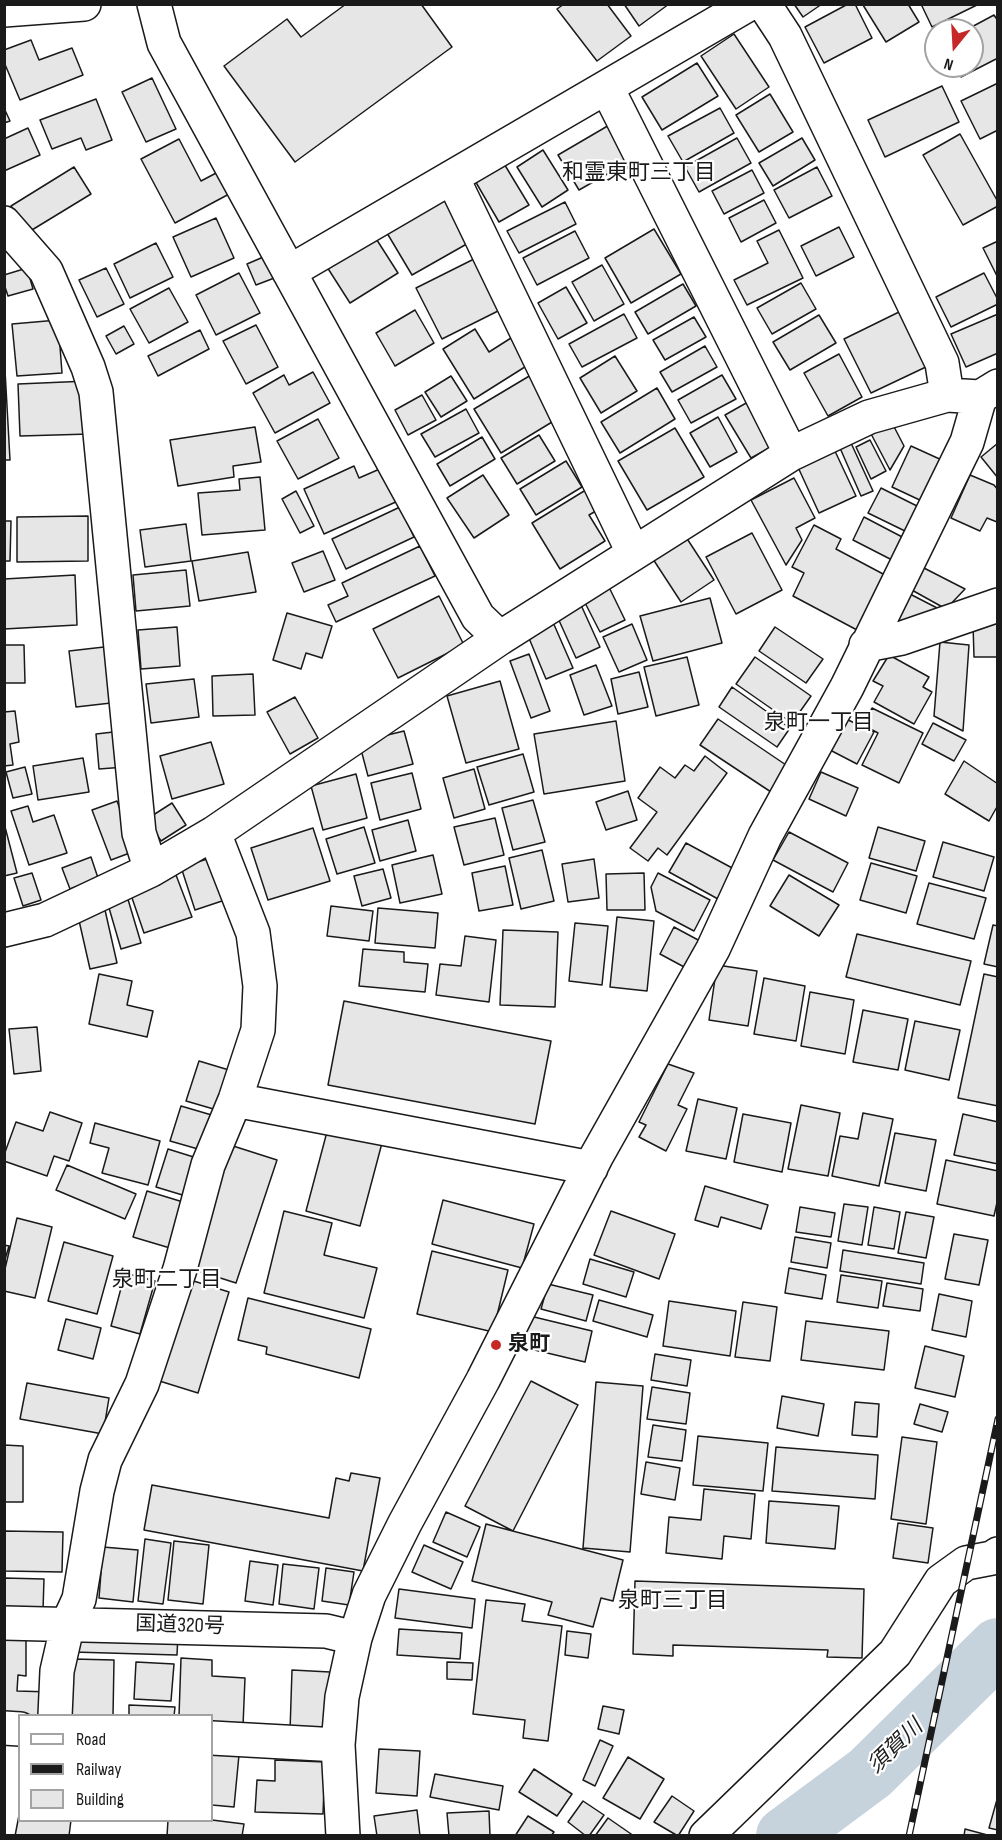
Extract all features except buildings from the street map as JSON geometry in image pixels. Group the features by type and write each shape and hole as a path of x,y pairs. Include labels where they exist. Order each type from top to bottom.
{"street":[{"path":"4,10 84,4"},
{"path":"154,4 164,43 478,617 500,638"},
{"path":"290,272 749,4"},
{"path":"764,4 785,36 942,363 947,395"},
{"path":"607,88 791,454"},
{"path":"452,177 633,552"},
{"path":"4,223 45,271 88,367 96,392 139,833 151,870"},
{"path":"4,930 45,920 151,870 214,833 500,638 791,454 869,417 947,395 989,392 914,553 847,687 765,836 712,949 647,1062 369,1595 355,1638 342,1697 338,1745 343,1836"},
{"path":"866,645 902,638 998,605"},
{"path":"55,1714 57,1671 68,1623 79,1599 105,1461 142,1384 180,1269 208,1165 235,1100 258,1030 260,986 253,933 214,833"},
{"path":"235,1100 591,1168"},
{"path":"706,1836 895,1653 941,1581 966,1563 992,1558 998,1554"},
{"name":"国道320号","path":"4,1623 326,1630 355,1638"},
{"path":"213,1738 338,1745"}],"waterway":[{"name":"須賀川","path":"785,1836 870,1773 998,1647"}],"railway":[{"path":"909,1836 998,1419"}],"place":[{"name":"泉町","path":"496,1345"}],"district":[{"name":"和霊東町三丁目","path":"639,173"},
{"name":"泉町一丁目","path":"819,723"},
{"name":"泉町二丁目","path":"167,1280"},
{"name":"泉町三丁目","path":"673,1601"}]}
